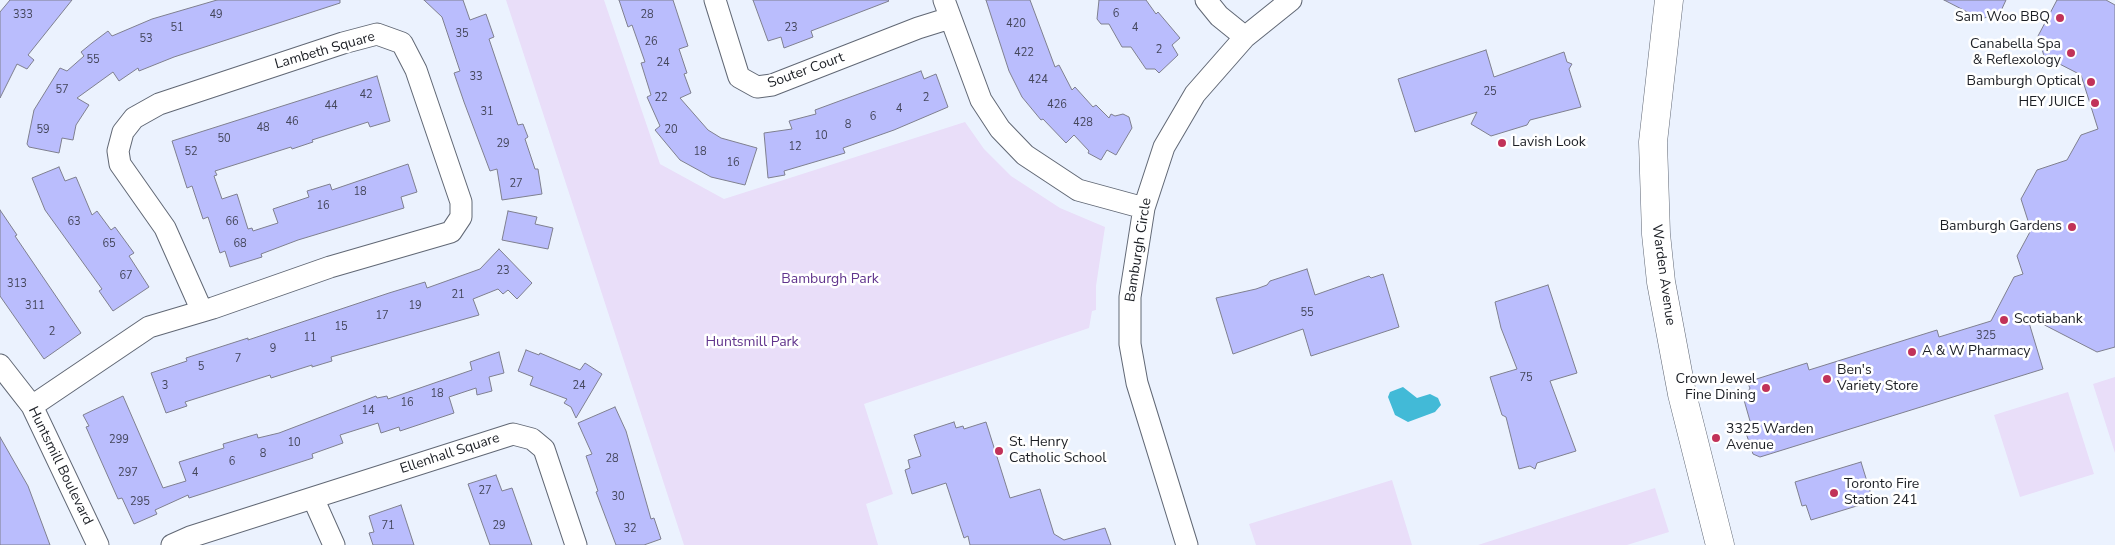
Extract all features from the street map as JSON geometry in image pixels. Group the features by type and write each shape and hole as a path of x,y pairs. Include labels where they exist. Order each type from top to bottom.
{"main road":[{"name":"Warden Avenue","path":"1669,0 1653,142 1656,234 1661,282 1682,394 1720,545"}],"street":[{"name":"Souter Court","path":"715,0 739,77 757,86 772,86 918,28 947,9"},
{"path":"1206,0 1219,16 1245,37"},
{"name":"Bamburgh Circle","path":"1187,545 1137,383 1130,344 1130,297 1144,208 1158,159 1180,116 1222,60 1245,37 1291,0"},
{"path":"947,9 981,100 1000,129 1025,155 1078,190 1144,208"},
{"name":"Lambeth Square","path":"32,406 149,327 202,311 330,267 450,232 461,217 462,202 416,70 402,43 377,34 342,43 159,104 134,118 123,132 118,152 120,164 165,228 202,311"},
{"name":"Huntsmill Boulevard","path":"0,365 32,406 98,545"},
{"name":"Ellenhall Square","path":"172,545 190,537 513,434 532,439 544,449 576,545"},
{"path":"314,498 334,545"}],"green space":[{"name":"Huntsmill Park","path":"506,0 604,0 660,164 724,199 965,122 984,149 1011,176 1060,208 1105,227 1096,286 1096,310 1092,311 1089,328 864,404 893,494 866,504 878,545 684,545"},
{"path":"2115,377 2115,453 2093,384"},
{"path":"2068,392 2094,474 2020,497 1994,415"},
{"path":"1392,480 1412,545 1256,545 1249,524"},
{"path":"1655,488 1669,532 1627,545 1478,545"}],"water":[{"path":"1403,387 1417,398 1430,394 1438,398 1441,405 1435,412 1408,422 1395,415 1388,397 1390,392"}],"building":[{"path":"10,0 72,0 28,55 34,60 27,69 17,64 0,98 0,12"},
{"path":"217,0 340,0 340,3 174,57 139,71 138,68 119,81 113,72 77,98 89,105 76,125 73,140 62,138 59,153 29,147 27,144 34,110 60,68 67,71 84,56 81,52 108,31 112,36 152,19"},
{"path":"424,0 463,0 470,20 486,14 494,37 489,39 518,125 523,124 528,137 525,139 535,169 538,169 542,194 502,200 497,169 490,171 454,73 460,71 442,17"},
{"path":"619,0 673,0 688,46 679,49 687,73 684,74 691,93 680,98 708,130 721,138 757,148 745,185 711,177 680,160 655,130 660,126 647,97 651,95 641,63 645,62 632,25 628,27"},
{"path":"753,0 889,1 811,31 813,37 784,48 781,37 768,41"},
{"path":"986,0 1030,0 1055,67 1059,65 1072,90 1075,87 1093,107 1096,105 1109,118 1111,114 1115,116 1123,114 1129,117 1132,128 1116,155 1107,150 1101,160 1088,153 1089,151 1074,135 1066,143 1043,119 1041,120 1022,97 1009,71"},
{"path":"1099,0 1146,0 1156,14 1158,12 1180,38 1172,45 1178,55 1159,73 1155,69 1146,69 1131,47 1122,47 1109,24 1101,24 1097,19"},
{"path":"1944,0 2006,0 2000,13 1981,19"},
{"name":"Bamburgh Gardens","path":"2057,0 2106,0 2115,5 2115,347 2097,352 2027,316 2043,369 1760,457 1753,454 1745,430 1750,421 1744,400 1750,388 1747,382 1807,363 1809,370 1937,330 1939,337 1991,321 2014,277 2023,274 2017,256 2031,230 2021,199 2037,170 2067,160 2081,135 2098,129 2081,75 2044,56 2038,36"},
{"path":"1486,50 1494,77 1564,52 1567,62 1572,64 1569,69 1581,107 1530,120 1527,125 1491,136 1471,124 1477,112 1415,132 1398,79"},
{"path":"921,71 924,79 936,74 948,107 894,130 843,148 845,153 784,171 785,175 768,178 764,133 792,129 789,121 816,114 815,110"},
{"path":"377,76 390,121 370,127 368,122 312,140 313,142 292,149 291,147 215,171 217,175 214,176 222,199 237,194 248,229 252,228 253,231 278,223 273,209 309,197 307,191 330,184 332,190 408,164 417,192 401,197 404,208 298,240 261,254 262,257 230,267 225,251 220,253 208,217 203,219 192,186 187,188 172,141"},
{"path":"59,167 65,181 76,177 92,215 97,211 111,230 115,227 134,253 129,256 149,287 113,311 99,291 102,289 45,210 32,178"},
{"path":"0,210 17,235 15,236 81,333 44,359 0,296"},
{"path":"508,211 537,217 535,224 553,228 548,249 502,240"},
{"path":"499,249 532,283 517,299 508,290 503,294 498,289 473,299 479,315 331,357 332,361 312,367 312,365 271,378 270,375 185,402 187,406 166,413 151,373 187,361 186,358 248,338 248,340 389,293 425,282 427,288 480,269"},
{"path":"1307,269 1315,295 1369,276 1371,278 1383,274 1399,327 1311,356 1303,329 1233,354 1216,298 1256,289 1267,285 1270,281"},
{"path":"1548,285 1577,373 1550,381 1576,451 1537,463 1535,469 1530,466 1519,469 1506,417 1502,415 1490,377 1517,369 1501,328 1495,302"},
{"path":"526,350 539,355 540,353 580,370 585,363 602,374 576,418 571,407 564,403 567,399 530,385 533,377 518,371"},
{"path":"499,352 504,373 489,377 492,391 477,395 476,388 449,397 454,413 400,431 399,427 381,433 378,423 340,435 343,443 312,454 313,458 189,498 188,495 155,510 157,514 134,524 122,498 118,499 86,427 89,426 83,415 123,396 163,488 186,481 179,462 224,448 223,444 257,434 258,438 279,433 376,396 377,398 387,396 388,399 472,370 470,362"},
{"path":"615,407 626,431 651,519 654,518 661,539 644,545 616,545 596,492 598,491 586,456 592,454 578,423"},
{"path":"954,422 956,428 963,426 964,429 986,422 1010,498 1040,489 1054,534 1064,540 1105,528 1111,545 970,545 968,536 964,538 946,483 912,494 905,470 910,468 908,460 921,456 914,435"},
{"path":"0,437 28,486 50,545 0,545"},
{"name":"Toronto Fire Station 241","path":"1861,462 1873,501 1811,520 1806,505 1802,506 1795,482"},
{"path":"496,475 502,491 512,488 532,545 490,545 468,484"},
{"path":"401,505 414,545 373,545 369,533 374,532 369,516"}],"place":[{"name":"Sam Woo BBQ","path":"2060,18"},
{"name":"Canabella Spa & Reflexology","path":"2071,53"},
{"name":"Bamburgh Optical","path":"2091,82"},
{"name":"HEY JUICE","path":"2095,103"},
{"name":"Lavish Look","path":"1502,143"},
{"name":"Bamburgh Gardens","path":"2072,227"},
{"name":"Scotiabank","path":"2004,320"},
{"name":"A & W Pharmacy","path":"1912,352"},
{"name":"Ben's Variety Store","path":"1827,379"},
{"name":"Crown Jewel Fine Dining","path":"1766,388"},
{"name":"3325 Warden Avenue","path":"1716,438"},
{"name":"St. Henry Catholic School","path":"999,451"},
{"name":"Toronto Fire Station 241","path":"1834,493"}],"park label":[{"name":"Bamburgh Park","path":"830,280"}]}
